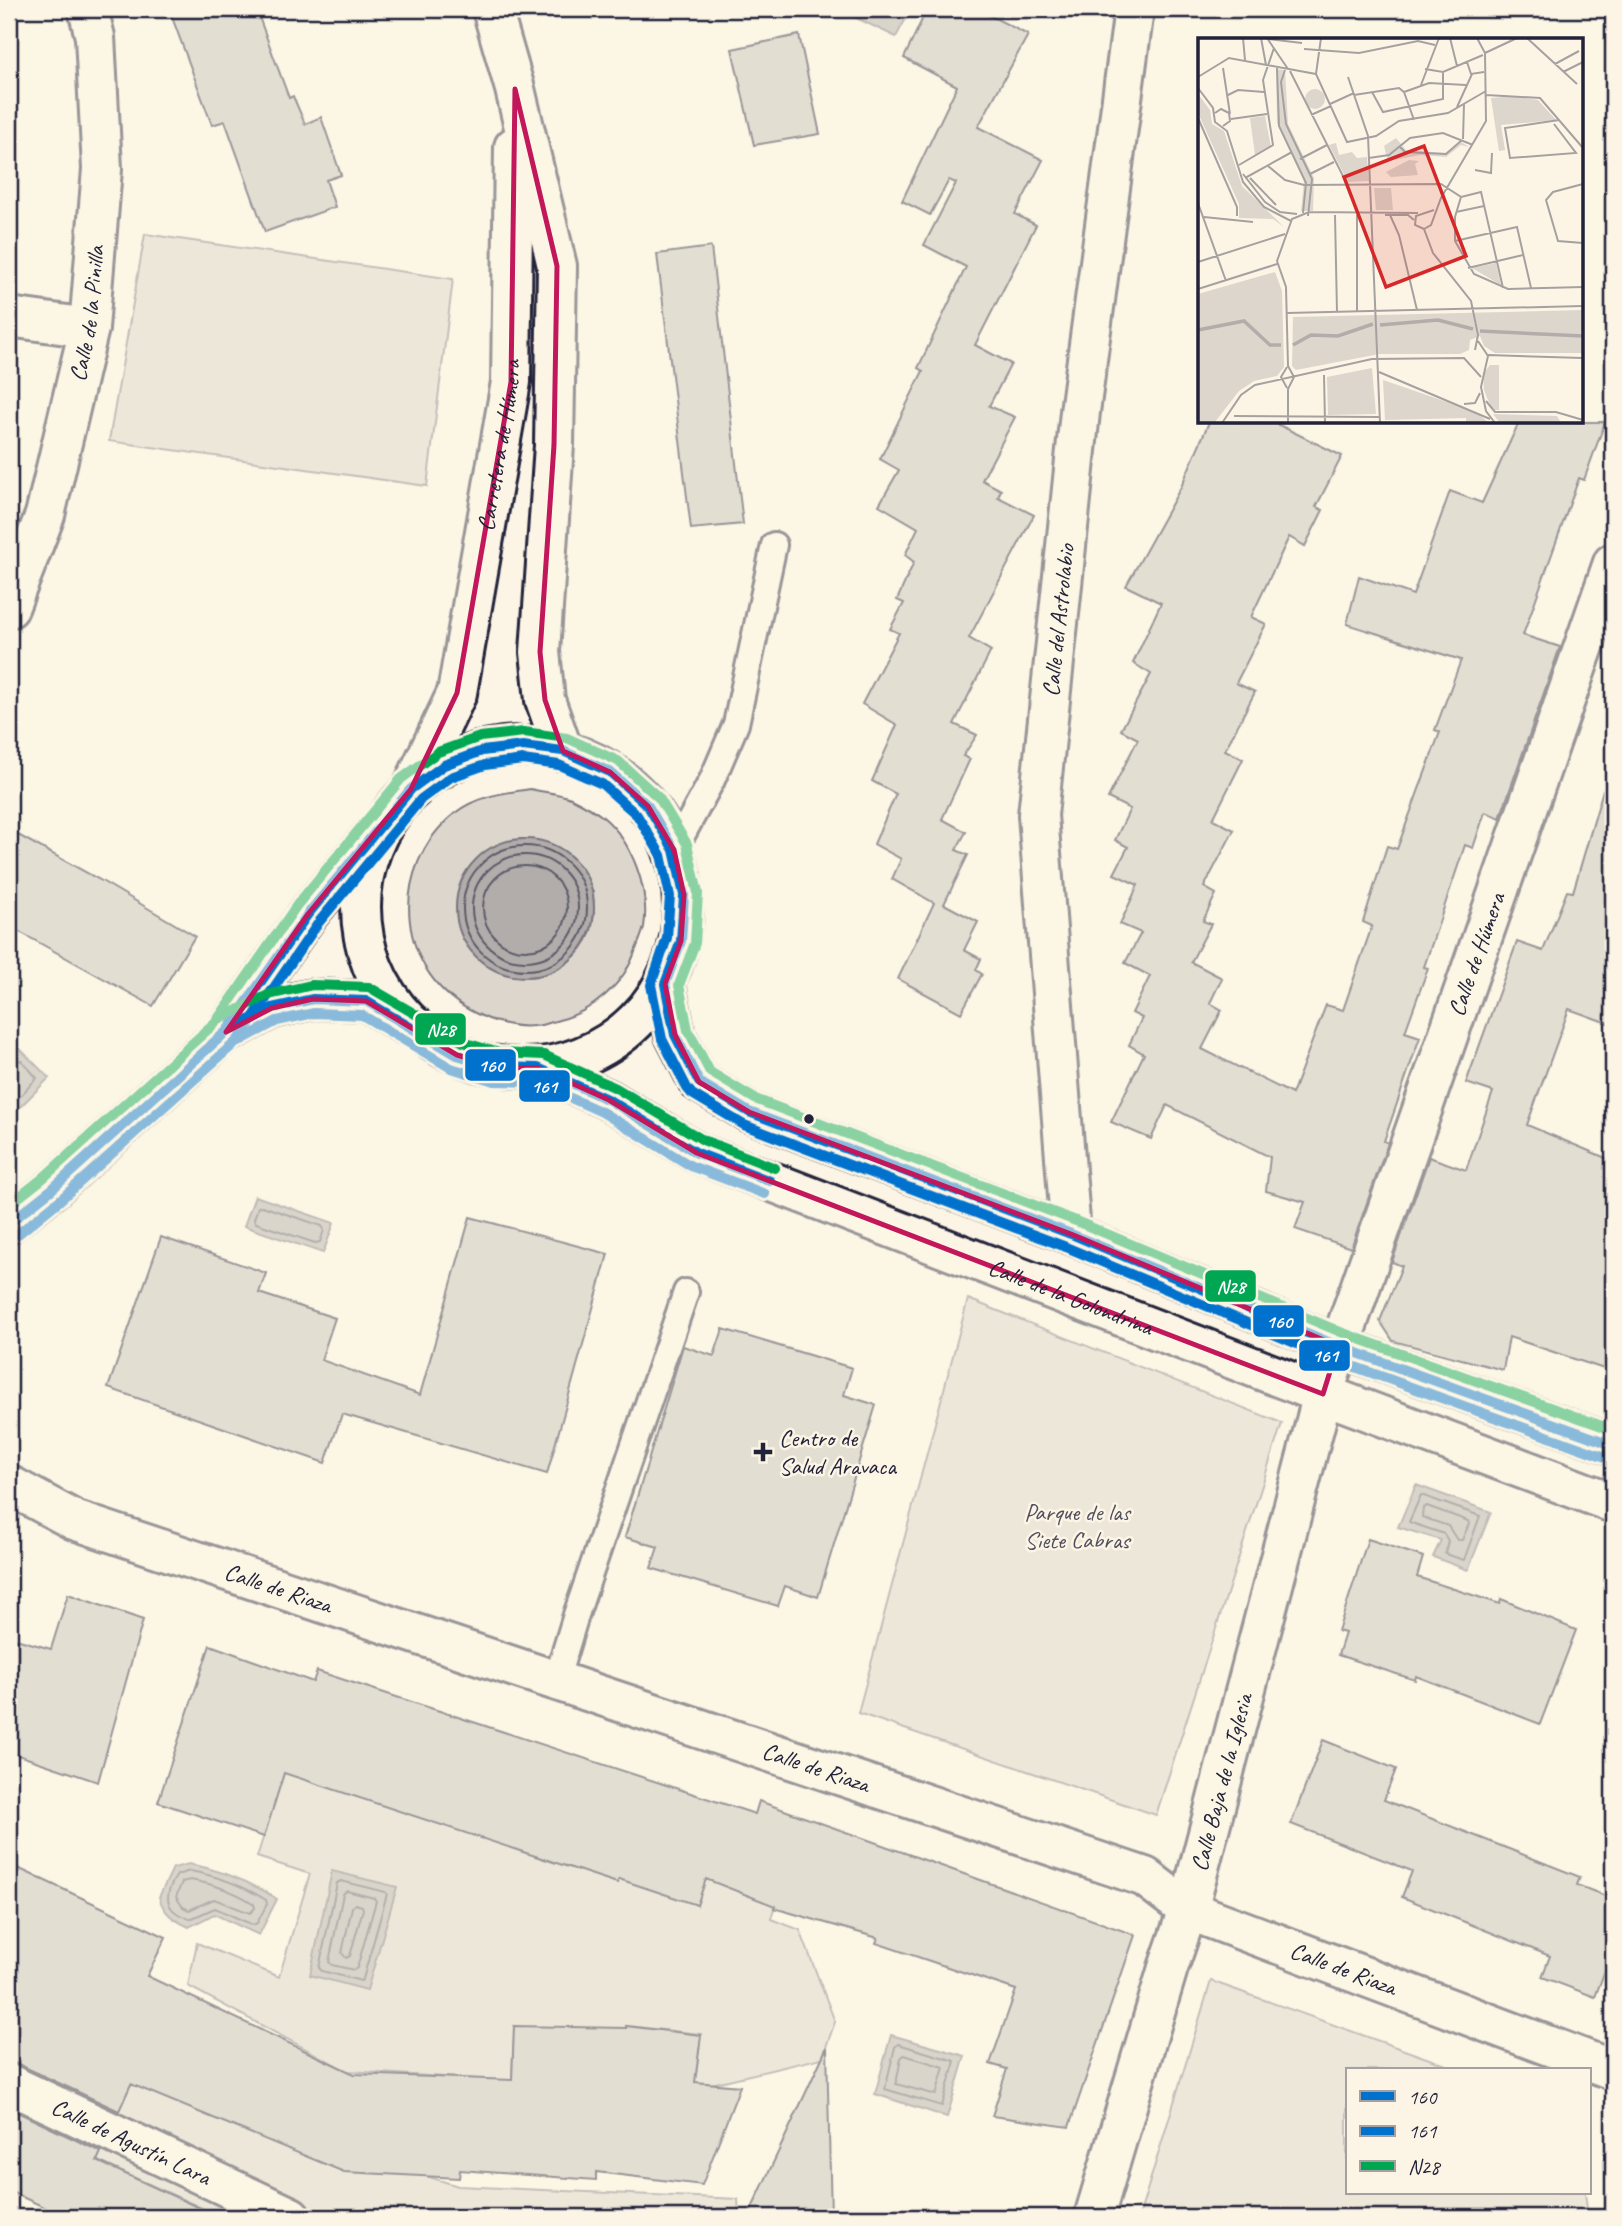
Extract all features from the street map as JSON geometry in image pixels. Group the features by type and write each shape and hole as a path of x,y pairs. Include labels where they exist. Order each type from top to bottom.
{"street":[{"name":"Calle de la Pinilla","path":"9,608 45,515 89,328 102,169 95,37 88,9"},
{"name":"Carretera de Húmera","path":"492,9 515,89 557,267 554,446 540,652 545,699 563,751"},
{"name":"Calle del Astrolabio","path":"1071,1234 1038,815 1080,412 1134,9"},
{"name":"Carretera de Húmera","path":"411,789 457,693 511,382 515,89"},
{"path":"9,317 89,328"},
{"name":"Calle de Húmera","path":"1338,1346 1613,563"},
{"path":"9,1223 51,1190 226,1032 308,914 411,789 444,765 482,751 523,746 563,751 610,772 648,806 674,850 684,895 681,941 665,984 642,1016 612,1042 577,1059 538,1068 497,1067 457,1055 366,1001 313,999 272,1007 226,1032"},
{"path":"384,822 366,865 360,912 368,958 389,1000 422,1034"},
{"path":"665,984 675,1035 699,1082 749,1112 1071,1234 1338,1346 1613,1445"},
{"name":"Calle de la Golondrina","path":"538,1068 609,1100 697,1153 1613,1503"},
{"name":"Calle Baja de la Iglesia","path":"1094,2217 1168,1968 1188,1910 1323,1394 1338,1346"},
{"name":"Calle de Riaza","path":"9,1485 74,1520 1146,1877 1188,1910 1613,2070"},
{"name":"Calle de Agustín Lara","path":"9,2084 291,2217"}],"lane":[{"path":"674,850 712,780 736,724 774,545"},
{"path":"556,1681 686,1292"}],"highlighted area":[{"path":"515,89 557,266 554,445 540,652 545,700 563,751 610,772 648,806 674,850 684,895 681,941 665,984 675,1035 699,1082 749,1112 1071,1234 1338,1346 1323,1394 697,1153 609,1100 538,1068 497,1067 457,1055 366,1001 313,999 272,1008 226,1032 308,914 411,789 457,693 511,382"}],"green space":[{"path":"145,234 453,279 427,486 109,441"},
{"path":"530,789 571,798 599,814 613,827 637,867 645,913 643,930 630,964 615,985 583,1011 537,1026 512,1025 490,1020 450,997 430,974 416,948 410,920 410,891 418,863 433,836 463,807 491,796","holes":["522,839 593,892 593,923 587,940 576,955 545,973 510,975 494,969 479,959 467,944 457,921 459,906 482,856 500,844"]},
{"name":"Parque de las Siete Cabras","path":"968,1299 1282,1423 1156,1815 858,1713"},
{"path":"292,1748 623,1867 697,1905 706,1879 775,1905 771,1919 800,1930 835,2022 822,2058 694,2088 701,2034 626,2026 625,2084 514,2027 512,2081 347,2071 188,1986 197,1943 279,1977 310,1874 257,1857"},
{"path":"1211,1981 1454,2068 1346,2068 1346,2194 1585,2194 1588,2217 1139,2217"},
{"path":"9,2043 125,2096 131,2084 458,2186 738,2199 739,2217 222,2217 9,2121"}],"water":[{"path":"846,9 911,9 896,37 844,12"},
{"path":"525,839 551,845 574,859 588,882 594,908 588,934 574,957 551,971 525,977 499,971 476,957 462,934 456,908 462,882 476,859 499,845"},
{"path":"19,1048 49,1078 9,1118 9,1058"},
{"path":"255,1196 334,1223 323,1253 244,1226"},
{"path":"1416,1485 1491,1512 1468,1570 1433,1557 1441,1540 1398,1527"},
{"path":"189,1864 235,1877 277,1899 259,1935 214,1914 189,1927 170,1916 159,1897 173,1868"},
{"path":"332,1871 397,1887 367,1990 310,1975"},
{"path":"891,2035 965,2056 947,2117 875,2094"}],"building":[{"path":"169,9 256,9 289,98 293,96 305,124 321,117 341,175 326,180 335,207 265,232 225,121 212,125"},
{"path":"927,9 977,9 1028,35 978,127 1043,160 1015,214 1036,225 975,345 1011,364 989,406 1015,417 982,480 1001,490 998,497 1034,515 969,638 991,651 954,724 977,735 963,756 970,759 942,819 966,832 956,850 968,855 944,904 978,922 964,950 981,959 976,970 982,974 961,1013 898,979 934,903 892,879 901,859 874,844 896,794 872,781 897,725 862,704 899,633 890,629 904,603 897,600 914,562 905,555 918,528 879,505 899,470 880,459 923,371 918,368 966,267 924,245 956,183 949,180 930,215 902,201 957,86 904,58"},
{"path":"799,35 820,134 754,145 732,49"},
{"path":"711,247 743,524 691,529 657,254"},
{"path":"1605,422 1584,480 1579,478 1523,635 1560,647 1500,818 1485,812 1473,848 1465,845 1424,967 1428,968 1405,1032 1420,1037 1384,1141 1388,1143 1351,1248 1295,1229 1305,1202 1266,1191 1270,1157 1167,1105 1151,1139 1111,1122 1144,1054 1129,1045 1142,1018 1132,1013 1150,976 1125,963 1141,933 1120,924 1138,885 1114,874 1128,847 1115,840 1130,809 1108,798 1138,739 1121,730 1151,674 1133,663 1161,603 1126,586 1181,487 1208,424 1277,424 1342,456 1316,507 1323,510 1305,546 1289,537 1251,617 1266,624 1236,683 1255,692 1225,750 1243,759 1213,819 1234,830 1204,887 1216,894 1203,921 1211,924 1191,962 1222,978 1210,1003 1222,1010 1202,1049 1292,1094 1326,1005 1343,1010 1372,926 1363,922 1387,846 1397,849 1440,732 1435,730 1461,660 1347,624 1359,576 1413,595 1450,491 1482,503 1518,424"},
{"path":"1603,790 1613,792 1613,1025 1569,1009 1527,1125 1613,1161 1613,1372 1509,1337 1503,1370 1393,1341 1380,1321 1402,1266 1392,1262 1429,1157 1466,1170 1493,1092 1466,1083 1517,942 1543,951 1567,891 1573,892"},
{"path":"9,830 195,936 153,1006 9,926"},
{"path":"470,1217 608,1254 547,1474 342,1414 325,1463 108,1388 161,1237 266,1273 259,1293 335,1318 321,1360 420,1395"},
{"path":"723,1329 852,1368 844,1395 876,1405 818,1597 785,1586 778,1606 651,1568 658,1547 625,1537 683,1346 714,1356"},
{"path":"1368,1539 1423,1557 1417,1577 1500,1604 1501,1599 1576,1630 1540,1724 1416,1676 1415,1680 1338,1655 1345,1633 1338,1631"},
{"path":"68,1594 143,1620 98,1782 9,1752 9,1637 51,1649"},
{"path":"210,1645 313,1682 317,1671 755,1814 759,1801 1135,1935 1069,2127 992,2116 1007,2069 990,2064 1016,1990 876,1943 878,1938 774,1908 775,1906 706,1879 697,1905 619,1879 617,1883 284,1773 264,1837 158,1802"},
{"path":"1323,1740 1396,1769 1384,1800 1580,1877 1577,1885 1613,1899 1613,1949 1595,1997 1542,1977 1550,1956 1402,1897 1412,1871 1291,1824"},
{"path":"9,1864 166,1937 147,1976 354,2074 512,2080 514,2026 626,2026 701,2035 695,2082 740,2086 702,2185 596,2172 596,2180 460,2170 459,2178 344,2172 131,2084 119,2111 9,2062"},
{"path":"827,2047 831,2217 748,2217"},
{"path":"9,2108 101,2152 97,2161 219,2217 66,2217 9,2191"}],"transit line":[{"name":"N28","path":"9,1205 42,1179 215,1023 297,905 401,779 438,752 480,737 524,732 567,738 618,761 659,798 687,844 698,893 695,943 679,985 688,1030 710,1072 755,1099 1076,1221 1343,1333 1613,1430"},
{"name":"160","path":"9,1223 51,1190 226,1032 308,914 411,789 444,765 482,751 523,746 563,751 610,772 648,806 674,850 684,895 681,941 665,984 675,1035 699,1082 749,1112 1071,1234 1338,1346 1613,1445"},
{"name":"161","path":"18,1234 60,1200 237,1041 319,922 421,799 451,777 485,765 523,760 559,765 602,784 637,815 661,855 670,896 667,938 651,985 662,1039 692,1094 744,1125 1066,1247 1333,1359 1608,1458"},
{"name":"N28","path":"203,1033 218,1020 268,995 312,985 369,987 463,1042 499,1053 544,1055 616,1088 703,1140 775,1168"},
{"name":"160","path":"212,1044 226,1032 272,1008 313,999 366,1001 457,1055 497,1067 538,1068 609,1100 697,1153 770,1181"},
{"name":"161","path":"221,1055 234,1044 277,1021 314,1013 362,1015 451,1068 494,1081 535,1082 602,1112 691,1166 765,1194"}],"place":[{"name":"Centro de Salud Aravaca","path":"763,1452"}]}
